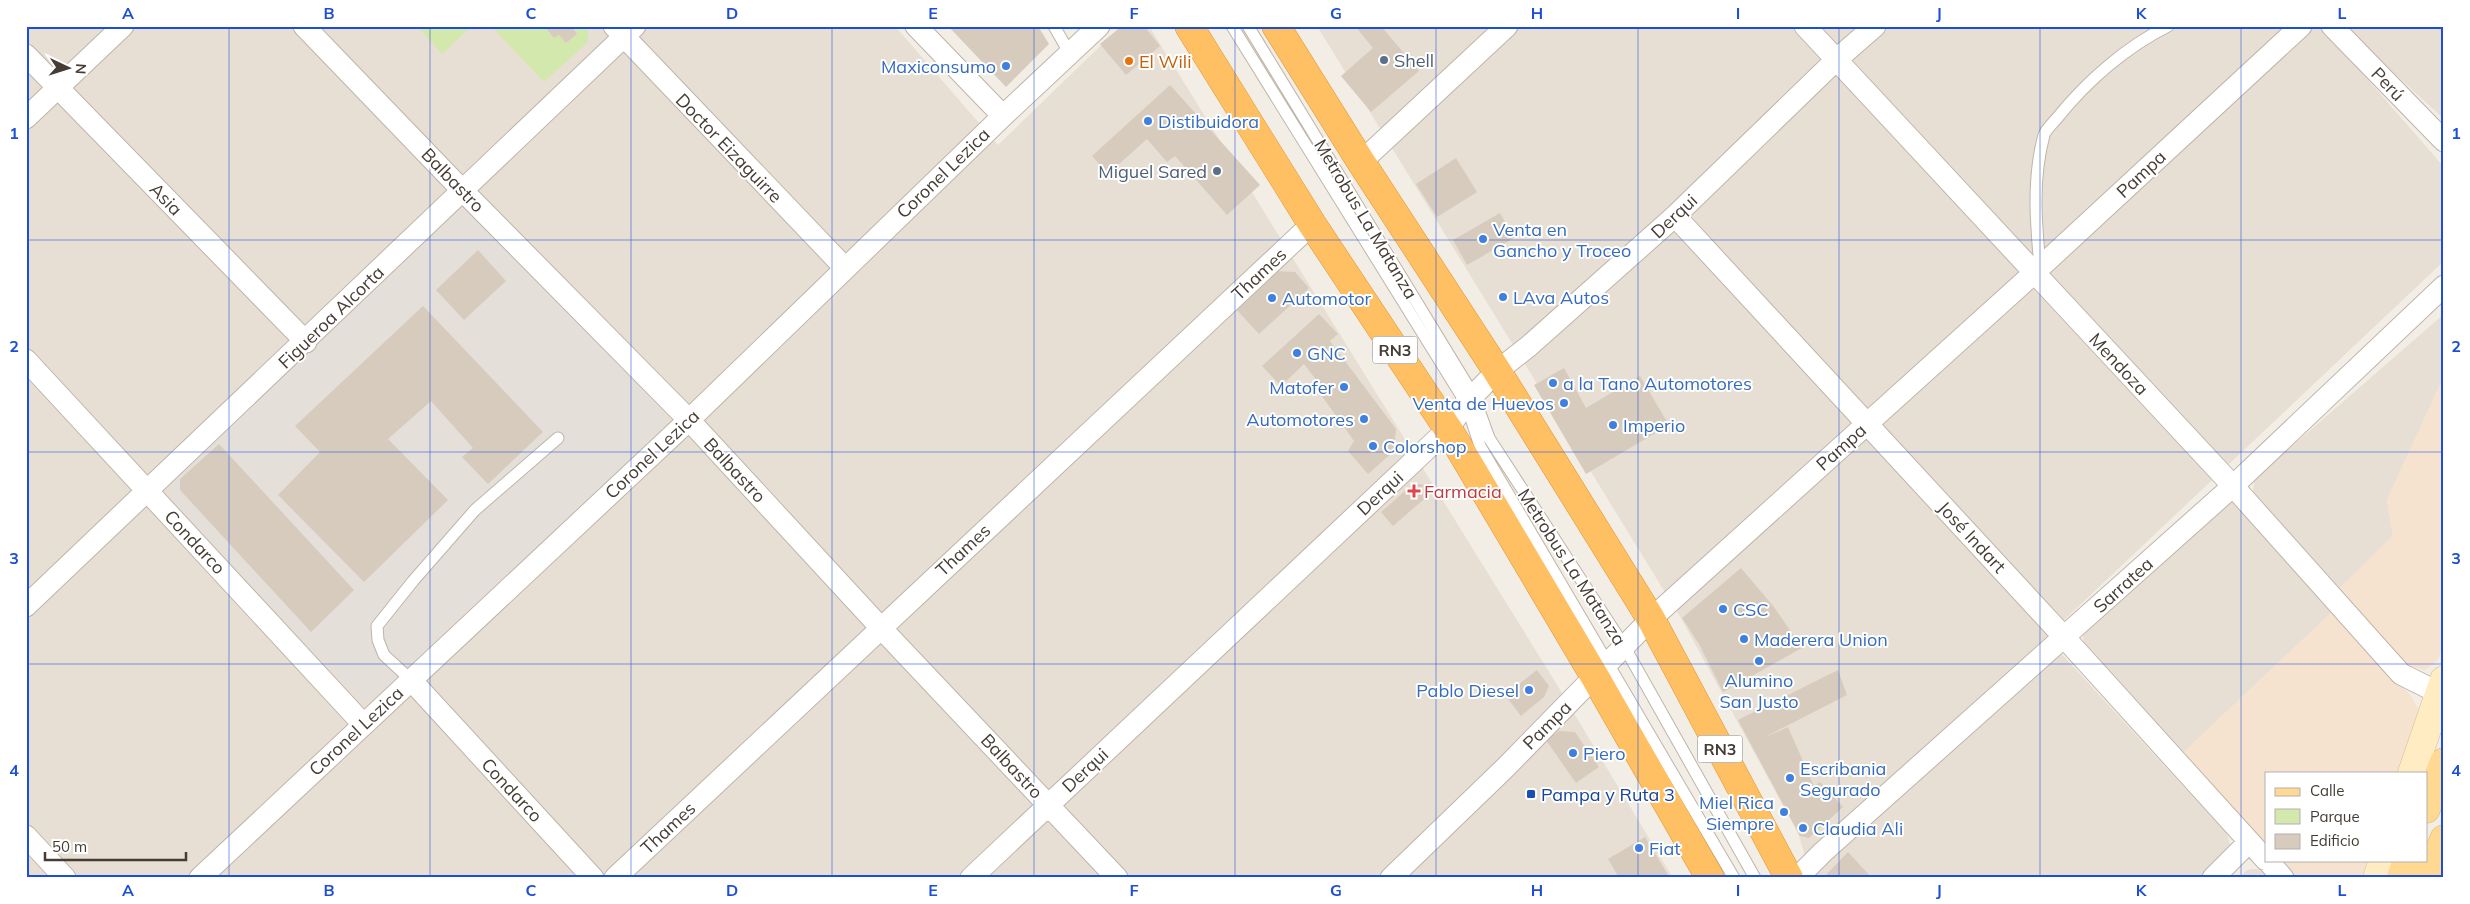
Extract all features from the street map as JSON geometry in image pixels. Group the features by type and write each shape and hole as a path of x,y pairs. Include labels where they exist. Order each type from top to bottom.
{"highway":[{"name":"RN3","path":"1189,26 1312,224 1448,429 1601,670 1710,878"},
{"name":"RN3","path":"1276,26 1361,162 1497,371 1651,619 1789,878"}],"main road":[{"path":"2428,804 2444,762"},
{"path":"2429,878 2444,839"},
{"path":"2401,878 2406,862"}],"street":[{"path":"26,118 123,26"},
{"name":"Balbastro","path":"304,26 462,190 689,420 881,628 1117,878"},
{"path":"916,26 1002,116"},
{"name":"Coronel Lezica","path":"200,878 689,420 1002,116 1099,26"},
{"path":"1361,162 1507,26"},
{"name":"Mendoza","path":"1804,26 2037,270 2401,674 2442,686"},
{"name":"Derqui","path":"971,878 1448,429 1470,400 1497,371 1529,346 1675,216 1836,60 1875,26"},
{"name":"Pampa","path":"1391,878 1651,619 2037,270 2301,26"},
{"name":"Perú","path":"2332,26 2444,141"},
{"name":"Figueroa Alcorta","path":"26,606 306,342 624,30"},
{"name":"Doctor Eizaguirre","path":"624,30 845,268"},
{"name":"Asia","path":"26,55 306,342"},
{"name":"José Indart","path":"1675,216 2064,637 2265,859"},
{"name":"Thames","path":"615,878 1312,224"},
{"name":"Sarratea","path":"1797,878 1823,852 2233,486 2444,286"},
{"name":"Condarco","path":"26,360 363,724"},
{"name":"Condarco","path":"410,680 592,878"},
{"path":"2412,772 2442,686"},
{"path":"26,836 65,878"},
{"path":"2213,878 2249,842"},
{"name":"José Indart","path":"2268,862 2283,878"},
{"path":"2377,878 2382,862"}],"lane":[{"path":"1054,26 1070,54"},
{"name":"Metrobus La Matanza","path":"1232,26 1470,400 1480,446 1601,670 1734,878"},
{"name":"Metrobus La Matanza","path":"1248,26 1470,400 1488,438 1624,646 1755,878"},
{"path":"2037,270 2035,200 2045,133 2081,90 2118,59 2168,26"},
{"path":"410,680 384,655 378,640 377,626 413,581 475,510 558,438"}],"shaded area":[{"path":"26,26 895,26 998,145 1121,26 1149,26 1551,675 1673,878 26,878"},
{"path":"1317,26 2321,26 2444,167 2444,261 2046,637 2227,834 2231,848 2204,878 1812,878 1798,833 1682,620"},
{"path":"2342,26 2444,26 2444,119"},
{"path":"464,211 475,214 662,408 665,414 664,430 377,697 364,702 357,699 172,500 171,480 173,472 459,212"},
{"path":"2444,314 2444,376 2387,500 2393,536 2340,588 2253,492 2254,479"},
{"path":"2444,376 2444,640 2438,660 2425,670 2403,664 2340,588 2393,536 2387,500"},
{"path":"2232,501 2332,612 2184,752 2084,647 2083,634"},
{"path":"2332,612 2411,696 2419,710 2419,719 2400,772 2265,772 2265,845 2184,752"},
{"path":"2281,862 2370,862 2365,878 2294,878"},
{"path":"2258,869 2270,878 2239,878 2247,870"}],"green space":[{"path":"417,26 472,26 442,54"},
{"path":"491,26 544,26 554,38 559,35 566,43 577,34 571,26 588,26 588,42 544,82"}],"building":[{"path":"544,26 571,26 577,34 566,43 559,35 554,38"},
{"name":"Maxiconsumo","path":"948,26 1038,26 1049,44 1006,87"},
{"name":"El Wili","path":"1122,26 1144,26 1160,46 1126,75 1100,44"},
{"name":"Shell","path":"1355,26 1381,26 1419,71 1371,112 1341,76 1373,48"},
{"path":"1170,85 1260,185 1227,215 1175,156 1167,162 1147,139 1108,174 1092,156"},
{"path":"1456,158 1477,192 1437,217 1416,184"},
{"name":"Venta en Gancho y Troceo","path":"1500,213 1514,238 1467,265 1453,240"},
{"path":"478,250 506,281 464,320 436,290"},
{"name":"Automotor","path":"1274,271 1295,272 1309,288 1259,334 1234,307"},
{"path":"423,306 543,432 488,484 462,457 473,448 431,401 388,439 448,500 364,582 278,495 320,452 295,426"},
{"path":"1319,314 1338,334 1330,341 1396,429 1394,451 1368,474 1348,451 1354,441 1319,392 1324,390 1304,364 1281,386 1262,366"},
{"name":"Imperio","path":"1564,368 1586,408 1640,376 1669,425 1586,474 1534,385"},
{"path":"219,444 354,590 311,632 180,490 180,479"},
{"path":"1414,483 1425,485 1431,493 1393,526 1381,512"},
{"path":"1741,568 1774,607 1802,648 1723,692 1699,644 1682,618"},
{"name":"Pablo Diesel","path":"1537,670 1549,686 1544,697 1521,716 1505,695"},
{"path":"1838,670 1847,695 1763,738 1788,727 1814,786 1820,782 1843,807 1809,838 1800,836 1738,720"},
{"name":"Piero","path":"1559,731 1575,732 1599,767 1576,783 1546,740"},
{"name":"Fiat","path":"1645,837 1670,878 1619,878 1608,859"},
{"path":"1848,852 1872,878 1823,878"}],"place":[{"name":"Shell","path":"1384,60"},
{"name":"El Wili","path":"1129,61"},
{"name":"Maxiconsumo","path":"1006,66"},
{"name":"Distibuidora","path":"1148,121"},
{"name":"Miguel Sared","path":"1217,171"},
{"name":"Venta en Gancho y Troceo","path":"1483,239"},
{"name":"LAva Autos","path":"1503,297"},
{"name":"Automotor","path":"1272,298"},
{"name":"GNC","path":"1297,353"},
{"name":"a la Tano Automotores","path":"1553,383"},
{"name":"Matofer","path":"1344,387"},
{"name":"Venta de Huevos","path":"1564,403"},
{"name":"Automotores","path":"1364,419"},
{"name":"Imperio","path":"1613,425"},
{"name":"Colorshop","path":"1373,446"},
{"name":"Farmacia","path":"1414,491"},
{"name":"CSC","path":"1723,609"},
{"name":"Maderera Union","path":"1744,639"},
{"name":"Alumino San Justo","path":"1759,661"},
{"name":"Pablo Diesel","path":"1529,690"},
{"name":"Piero","path":"1573,753"},
{"name":"Escribania Segurado","path":"1790,778"},
{"name":"Pampa y Ruta 3","path":"1531,794"},
{"name":"Miel Rica Siempre","path":"1784,812"},
{"name":"Claudia Ali","path":"1803,828"},
{"name":"Fiat","path":"1639,848"}]}
